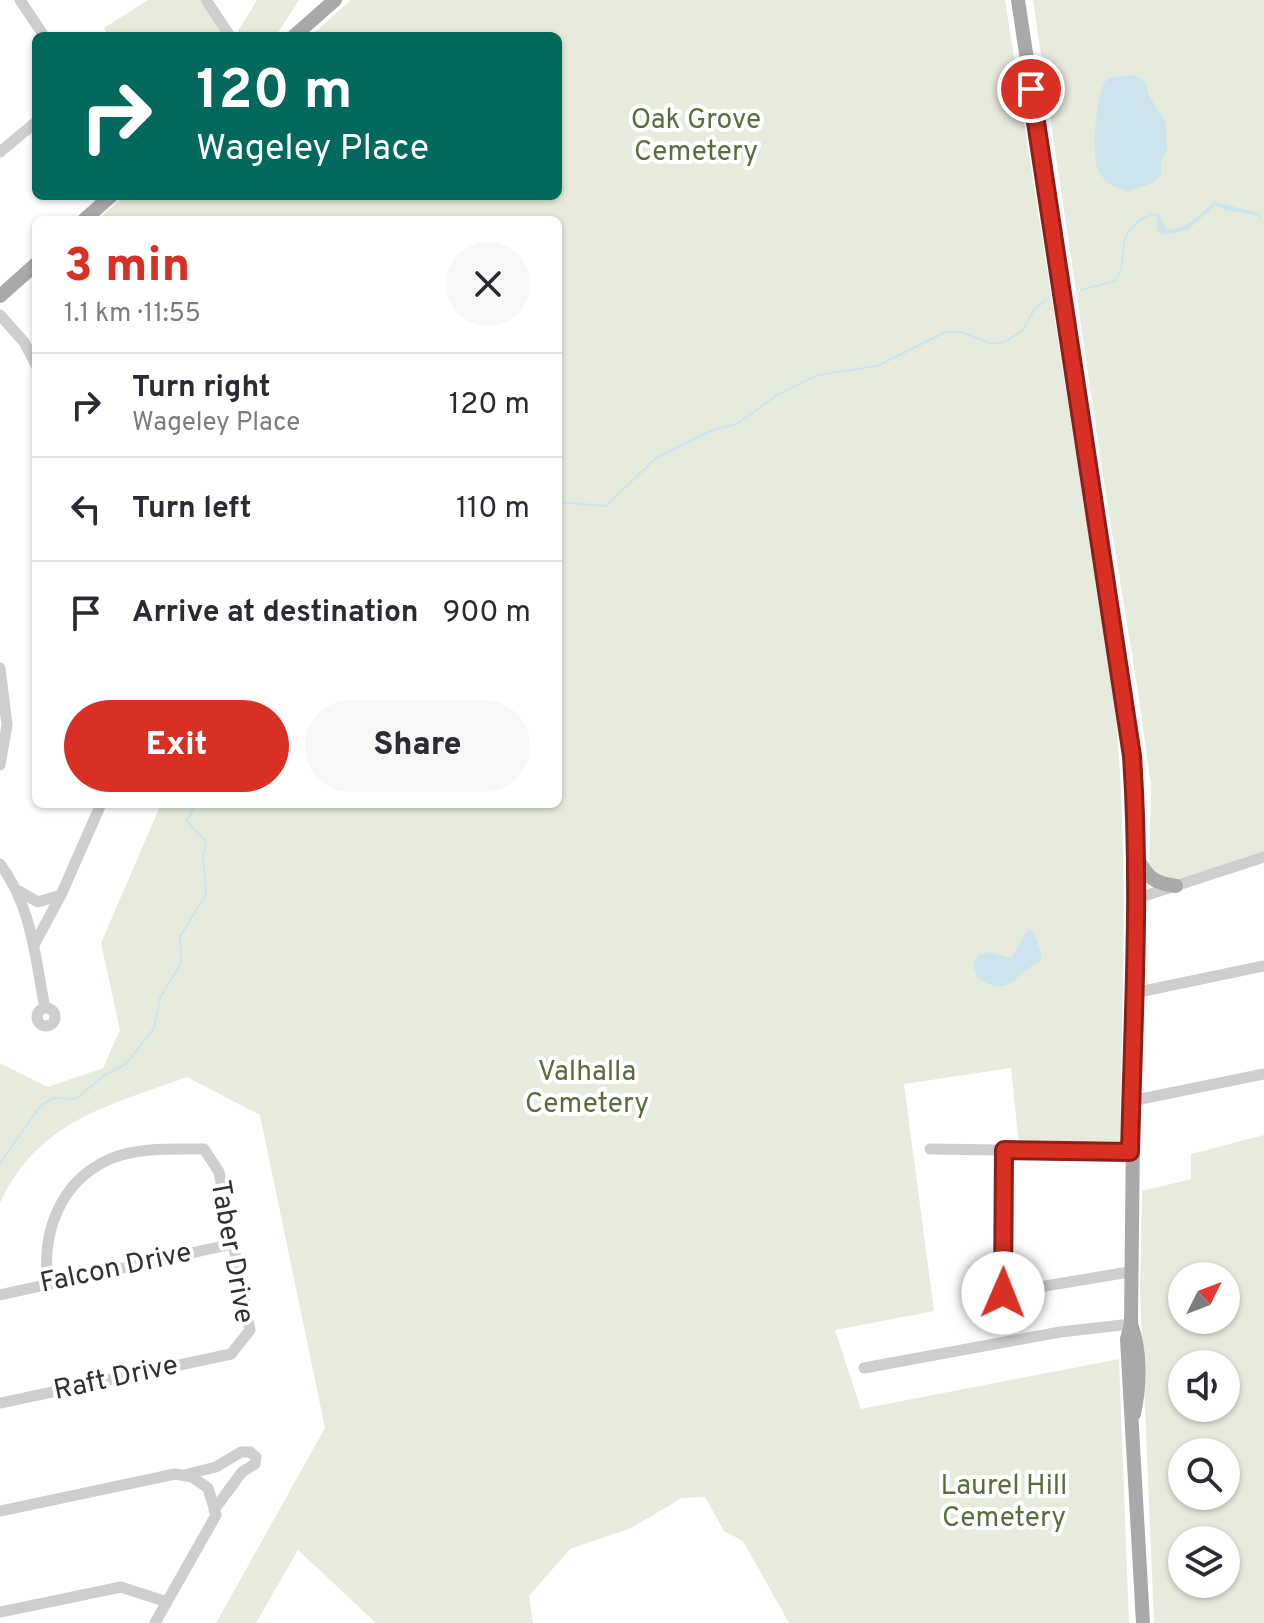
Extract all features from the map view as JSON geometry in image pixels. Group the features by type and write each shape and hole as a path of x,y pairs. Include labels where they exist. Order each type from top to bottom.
{"main road":[{"path":"299,32 335,0"},
{"path":"1018,0 1128,715 1136,855 1129,1272 1131,1324 1137,1353 1138,1395 1134,1414 1142,1620"},
{"path":"88,216 105,200"},
{"path":"0,296 32,268"},
{"path":"1136,855 1147,876 1157,884 1176,886"}],"street":[{"path":"20,0 41,32"},
{"path":"206,0 227,32"},
{"path":"0,152 32,125"},
{"path":"0,315 24,342 32,357"},
{"path":"0,668 7,725 0,765"},
{"path":"34,945 61,895 99,808"},
{"path":"1135,899 1264,857"},
{"path":"0,864 19,891 34,945 45,1008"},
{"path":"19,891 38,902 61,895"},
{"path":"1134,993 1264,966"},
{"path":"1131,1101 1264,1074"},
{"name":"Taber Drive","path":"48,1283 44,1254 54,1212 80,1181 111,1158 169,1148 204,1149 219,1172 250,1330 231,1354"},
{"path":"930,1149 1130,1152"},
{"path":"1004,1150 1003,1293 1129,1272"},
{"name":"Falcon Drive","path":"0,1295 232,1244"},
{"path":"864,1368 1060,1332 1131,1324"},
{"name":"Raft Drive","path":"0,1403 231,1354"},
{"path":"0,1511 181,1475 226,1464 241,1452 250,1452 256,1457 255,1464 234,1482 214,1510"},
{"path":"155,1623 216,1515 208,1488 192,1477 181,1475"},
{"path":"0,1612 121,1587 167,1602"}],"green space":[{"path":"148,0 200,0 221,32 106,32 104,28"},
{"path":"257,0 299,0 279,32 237,32"},
{"name":"Valhalla Cemetery","path":"351,0 1005,0 1113,691 1123,860 1120,1142 1115,1148 1019,1145 1011,1068 904,1084 934,1311 835,1330 861,1409 1119,1359 1129,1623 789,1623 743,1541 724,1531 705,1497 682,1498 631,1528 570,1549 529,1596 533,1623 376,1623 298,1550 256,1623 216,1623 325,1428 260,1115 187,1077 103,1108 55,1134 16,1175 0,1203 0,1063 48,1087 103,1068 120,1030 101,943 159,808 562,808 562,216 102,216 120,200 562,200 562,32 315,32"},
{"path":"1033,0 1264,0 1264,852 1171,881 1164,882 1149,869 1151,787"},
{"path":"1264,1135 1264,1623 1154,1623 1140,1289 1142,1191 1191,1179 1191,1154"}],"water":[{"path":"1135,75 1146,83 1148,94 1166,123 1167,152 1161,160 1161,174 1153,183 1128,191 1110,184 1100,175 1095,137 1104,84 1108,78"},
{"path":"1215,202 1258,213 1264,225 1257,215 1225,210 1215,205 1188,230 1163,235 1157,231 1157,217 1147,212 1160,214 1166,230 1174,229 1192,221"},
{"path":"1028,929 1034,933 1042,956 1039,962 1004,986 988,984 977,977 973,965 978,955 988,952 1011,958"}],"waterway":[{"path":"1081,290 1114,281 1122,265 1123,248 1129,231 1151,214"},
{"path":"562,502 606,506 657,457 713,430 737,424 777,395 818,375 877,366 946,332 961,332 992,344 1004,342 1022,331 1034,310 1046,300"},
{"path":"0,1163 41,1105 54,1098 74,1099 80,1096 104,1075 126,1064 154,1028 160,998 181,963 180,937 206,894 203,856 206,842 187,821 193,808"}],"route":[{"path":"1003,1293 1004,1150 1130,1152 1134,993 1135,795 1128,715 1031,89"}],"park label":[{"name":"Oak Grove Cemetery","path":"696,137"},
{"name":"Laurel Hill Cemetery","path":"1004,1503"}]}
